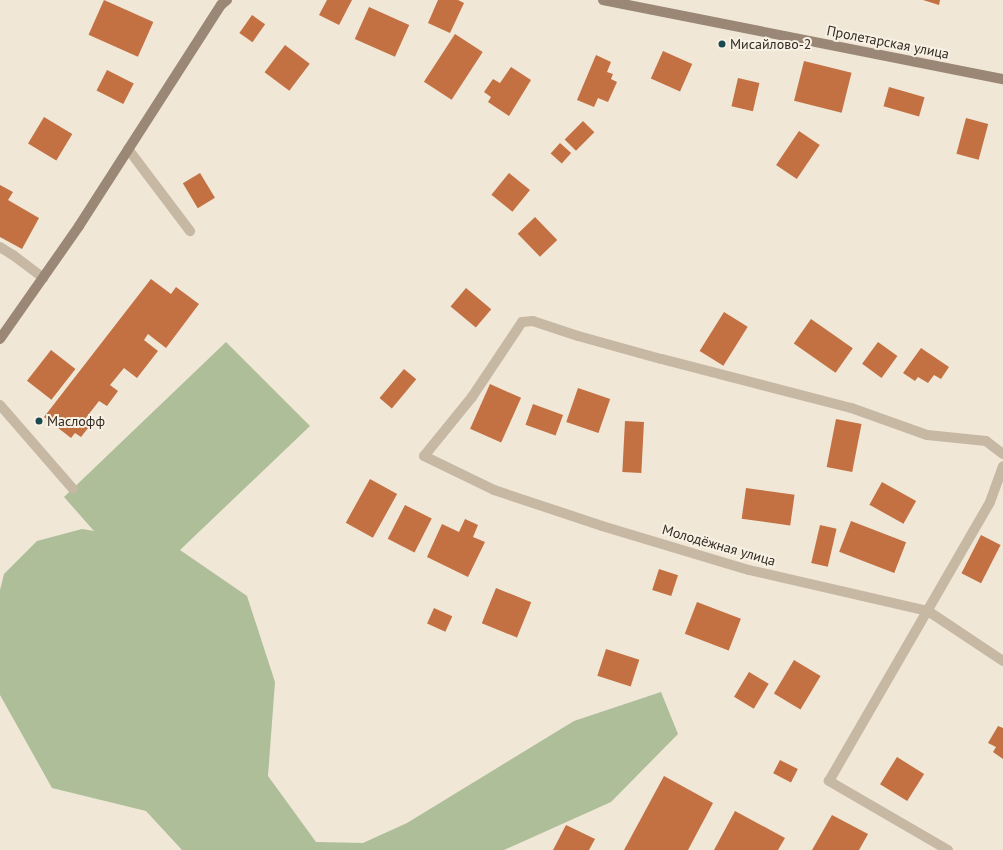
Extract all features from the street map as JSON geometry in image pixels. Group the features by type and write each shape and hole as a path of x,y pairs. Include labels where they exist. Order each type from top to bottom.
{"main road":[{"path":"0,339 79,226 221,5 227,0"},
{"name":"Пролетарская улица","path":"603,0 1003,79"}],"street":[{"path":"128,149 190,231"},
{"path":"0,247 14,255 43,278"},
{"name":"Молодёжная улица","path":"1003,454 986,441 927,436 851,408 661,359 578,336 533,321 522,322 472,397 424,456 494,490 602,526 749,570 928,611 1003,661"},
{"path":"0,405 73,488"},
{"path":"948,850 829,781 990,502 1003,466"}],"green space":[{"path":"226,342 310,426 180,550 247,596 275,682 268,776 316,842 363,843 407,823 574,721 661,692 678,734 611,802 504,850 182,850 146,811 52,788 0,695 0,590 4,574 37,541 82,529 94,531 64,497"}],"building":[{"path":"104,0 153,22 138,57 89,35"},
{"path":"327,0 352,0 339,25 319,15"},
{"path":"438,0 458,0 464,3 450,33 428,23"},
{"path":"923,0 940,0 939,5"},
{"path":"369,7 409,25 395,57 355,39"},
{"path":"252,15 265,24 252,42 239,33"},
{"path":"455,34 483,52 452,100 424,82"},
{"path":"285,45 310,64 289,91 265,72"},
{"path":"663,51 692,64 680,91 651,78"},
{"path":"596,55 611,62 607,72 613,74 611,79 617,82 608,102 598,98 594,107 577,100"},
{"path":"804,61 852,73 842,113 794,101"},
{"path":"511,67 531,80 509,116 488,102 491,97 484,92 493,79 500,83"},
{"path":"107,70 134,84 123,104 97,90"},
{"path":"738,78 759,83 753,111 731,106"},
{"path":"889,87 925,97 919,116 883,106"},
{"path":"44,117 72,134 56,161 28,144"},
{"path":"966,118 988,124 979,160 956,154"},
{"path":"583,121 594,132 576,151 565,139"},
{"path":"799,131 820,145 797,179 776,165"},
{"path":"560,143 571,153 562,163 551,153"},
{"path":"200,173 215,198 198,208 183,183"},
{"path":"509,173 530,190 512,212 491,195"},
{"path":"0,185 13,192 8,200 39,218 22,249 0,237"},
{"path":"535,217 557,240 540,257 518,234"},
{"path":"151,279 171,294 176,287 199,304 166,348 148,334 144,340 158,351 137,378 124,368 110,385 118,391 107,406 99,401 85,419 92,423 81,437 75,433 71,438 44,417"},
{"path":"466,288 491,309 476,328 451,306"},
{"path":"724,312 748,327 723,366 700,351"},
{"path":"811,319 853,348 836,373 794,344"},
{"path":"878,342 897,356 882,378 862,364"},
{"path":"921,348 949,367 941,379 934,375 928,383 918,377 915,381 903,373"},
{"path":"51,350 75,369 51,400 27,381"},
{"path":"404,369 416,379 392,408 380,398"},
{"path":"490,384 521,398 501,443 470,429"},
{"path":"578,388 610,399 598,433 566,422"},
{"path":"533,404 563,415 556,436 525,425"},
{"path":"836,419 862,424 852,472 827,467"},
{"path":"625,421 644,422 641,473 622,472"},
{"path":"370,479 397,494 373,538 346,523"},
{"path":"882,482 916,501 904,524 869,505"},
{"path":"746,488 795,495 790,526 742,519"},
{"path":"405,505 432,519 414,552 388,539"},
{"path":"465,519 478,525 473,537 485,542 468,577 427,557 442,524 459,532"},
{"path":"851,521 906,542 894,573 839,552"},
{"path":"820,525 837,529 828,567 811,563"},
{"path":"981,535 1001,545 981,583 961,573"},
{"path":"659,569 678,575 671,596 652,590"},
{"path":"496,588 531,602 517,637 482,623"},
{"path":"697,602 741,619 729,651 685,634"},
{"path":"434,608 452,616 445,632 427,624"},
{"path":"606,649 639,660 631,686 597,676"},
{"path":"794,660 821,676 800,709 774,693"},
{"path":"749,672 769,684 754,709 734,697"},
{"path":"998,726 1003,728 1003,759 993,752 996,747 988,743"},
{"path":"897,757 924,774 907,801 880,784"},
{"path":"780,760 798,769 791,782 773,773"},
{"path":"664,776 713,803 688,850 624,850"},
{"path":"735,811 785,838 778,850 714,850"},
{"path":"832,815 868,834 859,850 812,850"},
{"path":"566,825 595,839 589,850 553,850"}],"place":[{"name":"Мисайлово-2","path":"722,44"},
{"name":"Маслофф","path":"39,421"}]}
